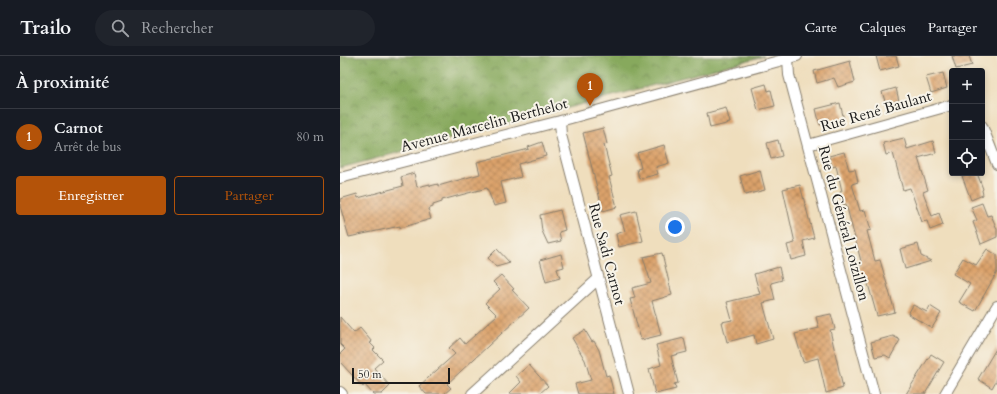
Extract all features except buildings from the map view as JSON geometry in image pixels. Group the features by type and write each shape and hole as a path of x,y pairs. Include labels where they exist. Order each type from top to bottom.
{"street":[{"name":"Avenue Marcelin Berthelot","path":"340,178 560,121 792,57"},
{"name":"Rue du Général Loizillon","path":"792,57 789,75 874,394"},
{"name":"Rue René Baulant","path":"808,145 949,106"},
{"name":"Rue Sadi Carnot","path":"560,121 561,135 629,394"},
{"path":"985,134 997,164"},
{"path":"472,394 598,279"},
{"path":"945,394 997,306"}],"green space":[{"path":"340,56 764,56 340,168"}],"place":[{"name":"Carnot","path":"590,106"}]}
